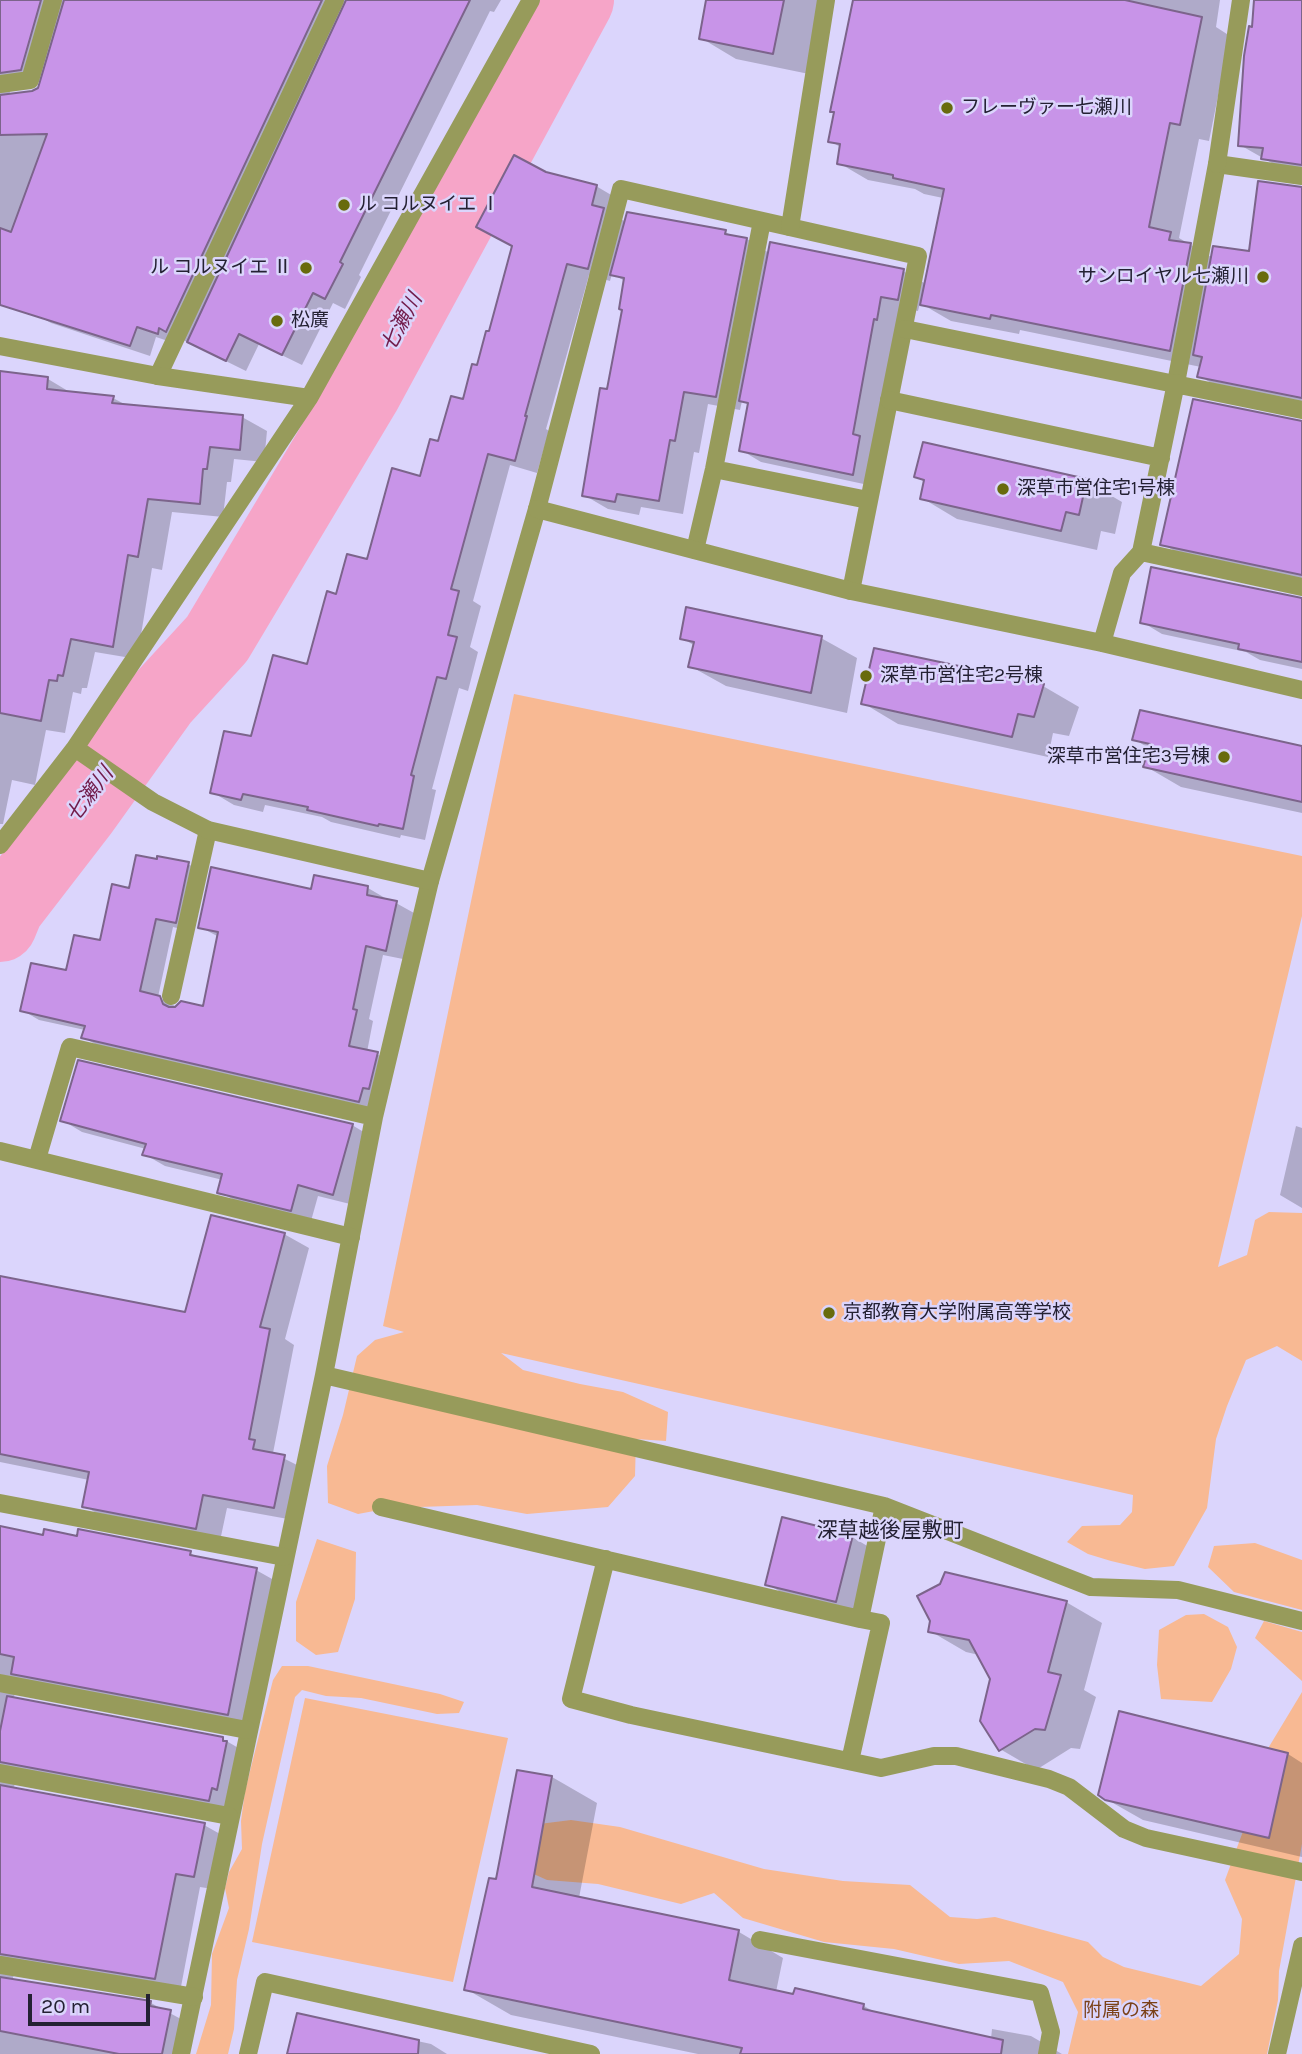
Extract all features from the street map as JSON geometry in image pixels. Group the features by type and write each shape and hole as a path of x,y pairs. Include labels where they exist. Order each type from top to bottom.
{"street":[{"path":"0,84 30,80 53,0"},
{"path":"158,376 335,0"},
{"path":"0,845 75,748 309,398 531,0"},
{"path":"790,227 826,0"},
{"path":"1102,643 1122,573 1141,552 1217,164 1241,0"},
{"path":"1217,164 1302,176"},
{"path":"181,2054 247,1730 324,1375 374,1117 430,881 537,509 621,189 918,256 851,591"},
{"path":"695,550 714,469 762,221"},
{"path":"905,329 1302,410"},
{"path":"0,346 158,376 309,398"},
{"path":"889,400 1160,458"},
{"path":"714,469 868,500"},
{"path":"537,509 851,591 1102,643 1302,690"},
{"path":"1141,552 1302,587"},
{"path":"75,748 153,802 208,830 430,881"},
{"path":"171,996 208,830"},
{"path":"37,1159 69,1047 374,1117"},
{"path":"0,1151 351,1237"},
{"path":"324,1375 884,1506 1091,1587 1178,1590 1302,1621"},
{"path":"0,1503 284,1556"},
{"path":"860,1619 884,1506"},
{"path":"381,1507 881,1623 850,1761"},
{"path":"606,1559 571,1699 631,1715 881,1768 934,1756 956,1756 1049,1779 1069,1787 1124,1829 1146,1838 1302,1872"},
{"path":"0,1683 247,1730"},
{"path":"0,1773 229,1816"},
{"path":"760,1940 1040,1993 1051,2032 1047,2054"},
{"path":"1278,2054 1302,1945"},
{"path":"0,1965 194,1997"},
{"path":"247,2054 265,1982 591,2054"}],"green space":[{"path":"514,694 1302,856 1302,916 1218,1267 1247,1255 1255,1220 1269,1212 1302,1213 1302,1361 1277,1346 1246,1360 1216,1439 1207,1508 1174,1566 1145,1569 1088,1554 1067,1542 1082,1526 1120,1525 1132,1512 1133,1495 501,1353 523,1370 623,1392 668,1412 666,1441 636,1439 635,1476 608,1507 527,1514 477,1505 390,1508 358,1514 328,1503 327,1466 357,1356 375,1340 404,1332 383,1326"},
{"path":"317,1539 356,1552 355,1599 338,1652 316,1655 296,1641 296,1602"},
{"path":"1255,1543 1302,1560 1302,1610 1234,1592 1208,1567 1214,1546"},
{"path":"1204,1614 1228,1627 1237,1647 1231,1669 1212,1702 1161,1699 1157,1665 1159,1630 1186,1615"},
{"path":"1264,1621 1302,1632 1302,1681 1255,1638"},
{"path":"282,1666 308,1666 440,1694 464,1702 459,1713 437,1714 361,1698 326,1696 302,1690 295,1697 262,1844 249,1929 237,1980 234,2029 228,2054 196,2054 211,2005 212,1954 229,1908 225,1888 229,1872 242,1849 241,1821 245,1791 273,1680"},
{"name":"附属の森","path":"1302,1692 1302,1844 1267,2054 1068,2054 1078,2012 1063,1982 1009,1961 959,1964 894,1949 824,1942 743,1918 714,1893 681,1904 598,1884 547,1880 518,1867 531,1825 571,1820 620,1827 764,1869 843,1881 910,1885 950,1917 995,1917 1088,1942 1103,1957 1124,1967 1201,1986 1239,1954 1242,1919 1225,1880 1252,1807 1255,1770"},
{"path":"305,1698 508,1738 453,1982 252,1942"}],"building":[{"path":"0,0 41,0 21,70 0,73"},
{"path":"64,0 322,0 166,332 159,328 158,334 137,327 130,346 0,305 0,228 11,232 47,134 0,135 0,95 38,88"},
{"path":"346,0 470,0 340,262 343,264 325,299 313,293 282,355 239,334 226,361 187,342"},
{"path":"706,0 784,0 773,54 699,39"},
{"path":"853,0 1125,0 1202,17 1180,125 1170,123 1149,227 1171,232 1169,240 1191,243 1170,351 991,315 990,319 920,305 944,189 837,164 840,144 828,142 834,112 830,112"},
{"path":"1254,0 1302,0 1302,165 1261,159 1263,148 1238,146 1244,56 1249,26 1252,27"},
{"path":"514,155 546,172 597,185 592,205 604,208 588,269 567,264 515,461 488,454 451,589 459,591 448,635 457,637 446,679 437,677 411,775 414,776 403,829 379,824 378,826 307,810 308,807 243,794 241,800 210,793 224,731 251,736 273,655 307,664 327,591 336,594 347,554 367,559 392,468 420,476 430,439 438,441 451,396 463,399 472,364 477,365 486,331 489,331 512,246 476,227"},
{"path":"1258,181 1302,187 1302,398 1197,377 1202,357 1193,355 1213,246 1249,251"},
{"path":"627,212 726,230 725,234 747,238 716,397 684,392 675,441 670,440 659,501 617,494 615,502 582,496 600,388 607,389 622,310 619,309 624,278 610,275"},
{"path":"770,242 904,269 898,300 881,297 877,320 874,319 853,434 860,436 853,475 739,451 748,403 739,401"},
{"path":"0,371 48,377 47,389 114,396 112,403 243,415 240,450 210,447 207,469 203,469 200,504 148,499 138,557 128,555 113,647 71,639 63,676 58,675 57,681 49,680 41,721 0,713"},
{"path":"1193,399 1302,421 1302,575 1160,545"},
{"name":"深草市営住宅1号棟","path":"923,442 1087,479 1079,515 1066,512 1061,531 920,499 924,480 914,477"},
{"path":"1151,567 1302,598 1302,662 1238,649 1239,644 1140,623"},
{"path":"686,607 822,636 811,693 688,667 694,642 680,639"},
{"path":"874,648 1044,684 1034,717 1018,714 1012,737 861,704"},
{"name":"深草市営住宅3号棟","path":"1140,710 1302,746 1302,802 1143,767 1150,744 1132,740"},
{"path":"136,855 189,862 176,923 156,919 140,991 160,996 163,1004 169,1007 175,1007 181,1001 203,1006 218,932 198,928 211,867 311,889 314,875 368,886 367,895 397,901 386,951 366,946 353,1009 357,1010 349,1046 378,1052 369,1089 363,1088 359,1102 81,1038 85,1026 20,1011 31,963 66,970 74,935 100,940 112,884 129,888"},
{"path":"78,1060 353,1124 333,1195 298,1185 291,1211 217,1193 222,1174 142,1155 146,1144 60,1121"},
{"path":"211,1215 285,1233 260,1327 270,1329 249,1439 255,1440 253,1449 285,1455 274,1508 203,1495 196,1529 82,1507 89,1472 0,1454 0,1276 185,1312"},
{"path":"782,1517 853,1535 836,1602 765,1585"},
{"path":"0,1526 43,1535 44,1529 77,1536 78,1529 191,1551 190,1555 257,1568 228,1715 11,1674 14,1657 0,1654"},
{"path":"945,1572 1067,1601 1048,1672 1061,1675 1045,1730 1035,1729 999,1751 980,1721 990,1679 969,1640 928,1632 930,1621 917,1596 940,1584"},
{"path":"7,1696 223,1737 223,1741 227,1741 217,1790 212,1788 209,1801 0,1762 0,1731"},
{"path":"1119,1711 1288,1753 1269,1838 1105,1800 1098,1795"},
{"path":"517,1770 552,1776 532,1887 739,1930 729,1980 793,1994 795,1988 864,2004 863,2009 1003,2040 1001,2054 740,2054 742,2048 464,1990 489,1878 496,1879"},
{"path":"0,1785 205,1823 194,1877 176,1874 155,1979 0,1954"},
{"path":"0,1977 151,2001 150,2006 171,2010 162,2054 119,2054 0,2031"},
{"path":"297,2013 419,2040 418,2054 287,2054"}],"waterway":[{"name":"七瀬川","path":"0,925 7,908 81,812 162,699 217,639 364,393 577,0"}],"place":[{"name":"フレーヴァー七瀬川","path":"947,108"},
{"name":"ル コルヌイエ Ⅰ","path":"344,205"},
{"name":"ル コルヌイエ Ⅱ","path":"306,268"},
{"name":"サンロイヤル七瀬川","path":"1263,277"},
{"name":"松廣","path":"277,321"},
{"name":"深草市営住宅1号棟","path":"1003,489"},
{"name":"深草市営住宅2号棟","path":"866,676"},
{"name":"深草市営住宅3号棟","path":"1224,757"},
{"name":"京都教育大学附属高等学校","path":"829,1313"}],"district":[{"name":"深草越後屋敷町","path":"890,1531"}]}
